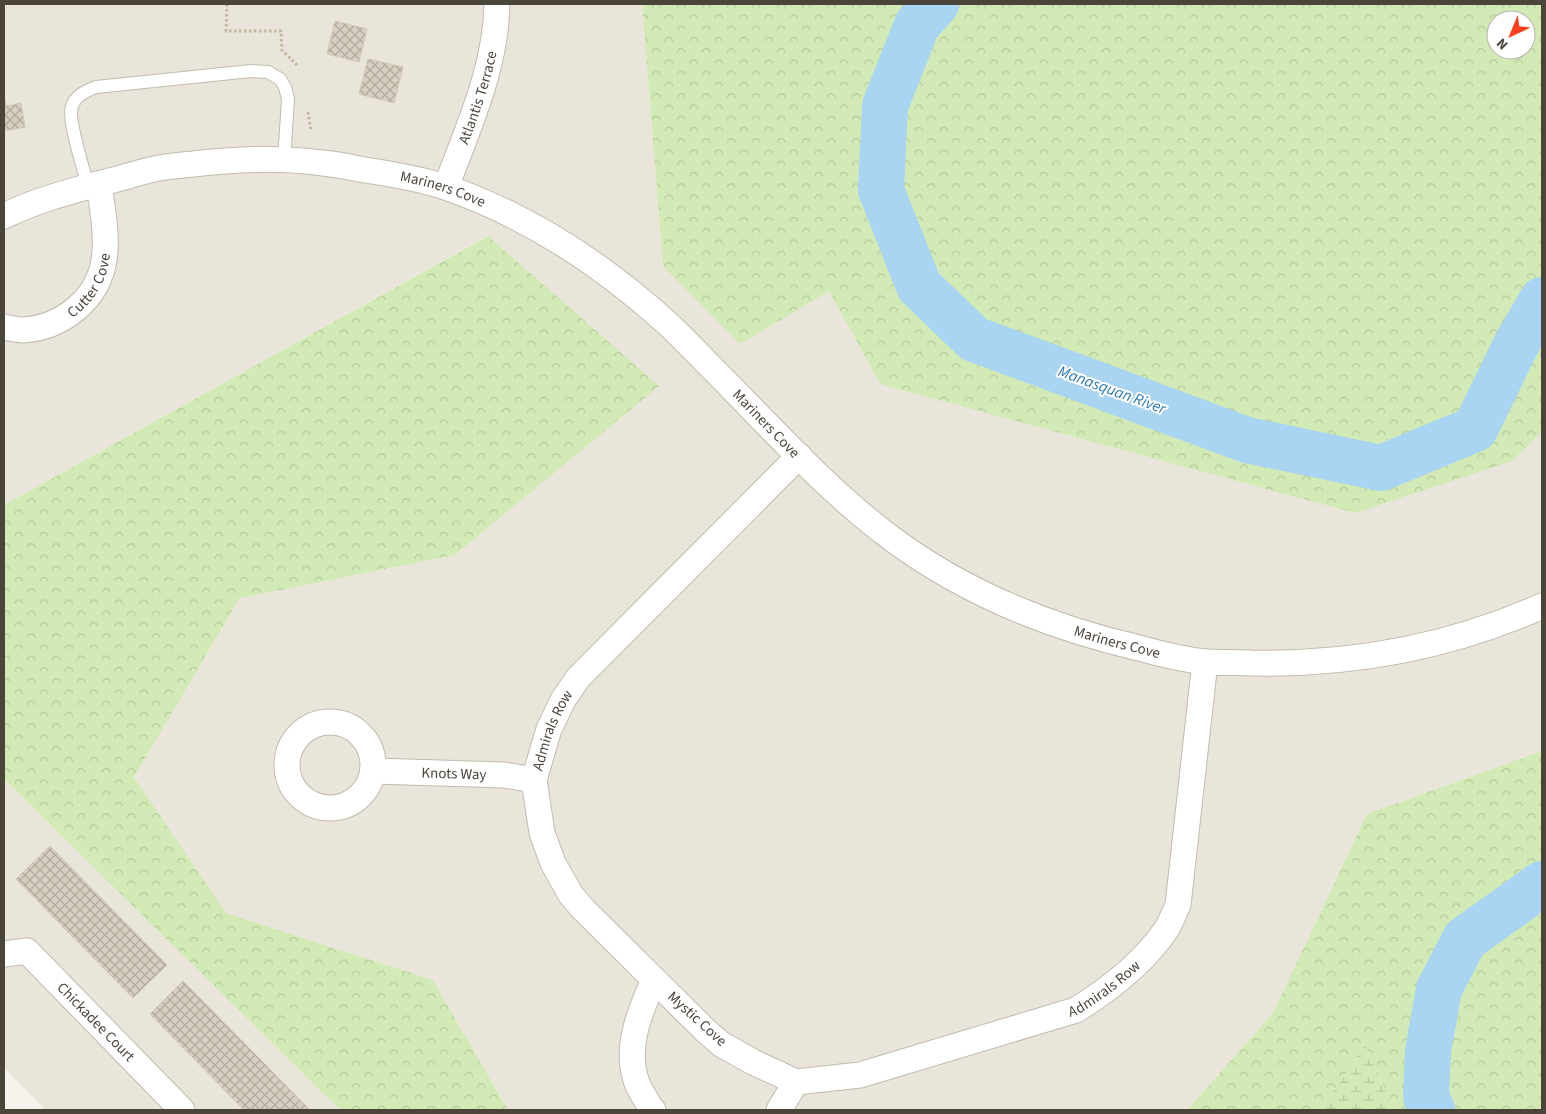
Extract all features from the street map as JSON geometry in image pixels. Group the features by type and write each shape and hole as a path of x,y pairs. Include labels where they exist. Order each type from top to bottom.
{"street":[{"name":"Atlantis Terrace","path":"446,187 482,88 490,57 497,4"},
{"name":"Mariners Cove","path":"4,216 56,194 160,168 224,160 320,162 394,174 446,187 528,224 572,250 615,279 668,324 841,497 886,534 931,565 983,594 1038,618 1095,638 1205,662 1311,662 1383,654 1464,636 1542,606"},
{"name":"Cutter Cove","path":"4,328 22,330 44,327 70,314 83,302 96,283 104,261 105,236 94,185"},
{"name":"Admirals Row","path":"654,980 571,895 553,863 542,833 534,780 549,729 563,700 578,678 800,456"},
{"name":"Admirals Row","path":"796,1082 860,1075 1076,1010 1100,996 1129,971 1157,942 1167,928 1178,905 1205,662"},
{"name":"Knots Way","path":"374,771 504,775 534,780"},
{"name":"Chickadee Court","path":"4,954 27,951 182,1110"},
{"name":"Mystic Cove","path":"654,980 721,1044 753,1062 796,1082"},
{"path":"653,1110 637,1083 633,1065 633,1041 641,1010 654,980"},
{"path":"779,1110 796,1082"}],"lane":[{"path":"94,185 71,117 72,105 82,92 96,87 251,71 268,72 280,79 285,87 288,99 284,160"}],"shaded area":[{"path":"4,4 642,4 663,266 829,291 880,384 1512,461 1542,432 1542,751 1367,814 1273,1013 1187,1110 508,1110 433,980 226,913 134,777 240,598 455,555 658,385 487,236 4,505"},
{"path":"4,779 340,1110 46,1110 4,1068"}],"green space":[{"path":"642,4 1542,4 1542,432 1512,461 1355,513 880,384 829,291 740,344 663,266"},
{"path":"488,236 659,386 455,555 240,598 134,777 226,913 433,980 508,1110 340,1110 4,779 4,505"},
{"path":"1542,751 1542,1110 1395,1110 1365,1046 1320,1110 1187,1110 1273,1013 1367,814"},
{"path":"1365,1045 1395,1110 1320,1110"}],"building":[{"path":"335,21 367,29 359,62 327,54"},
{"path":"368,59 403,67 394,103 359,94"},
{"path":"4,94 6,106 21,103 25,127 4,131"},
{"path":"50,846 167,965 133,998 16,879"},
{"path":"183,981 310,1110 244,1110 150,1014"}],"waterway":[{"name":"Manasquan River","path":"936,4 917,25 885,106 881,190 919,286 974,339 1247,440 1381,468 1475,429 1516,345 1542,300"},
{"name":"Manasquan River","path":"1432,1110 1426,1097 1428,1051 1439,989 1465,939 1542,884"}]}
